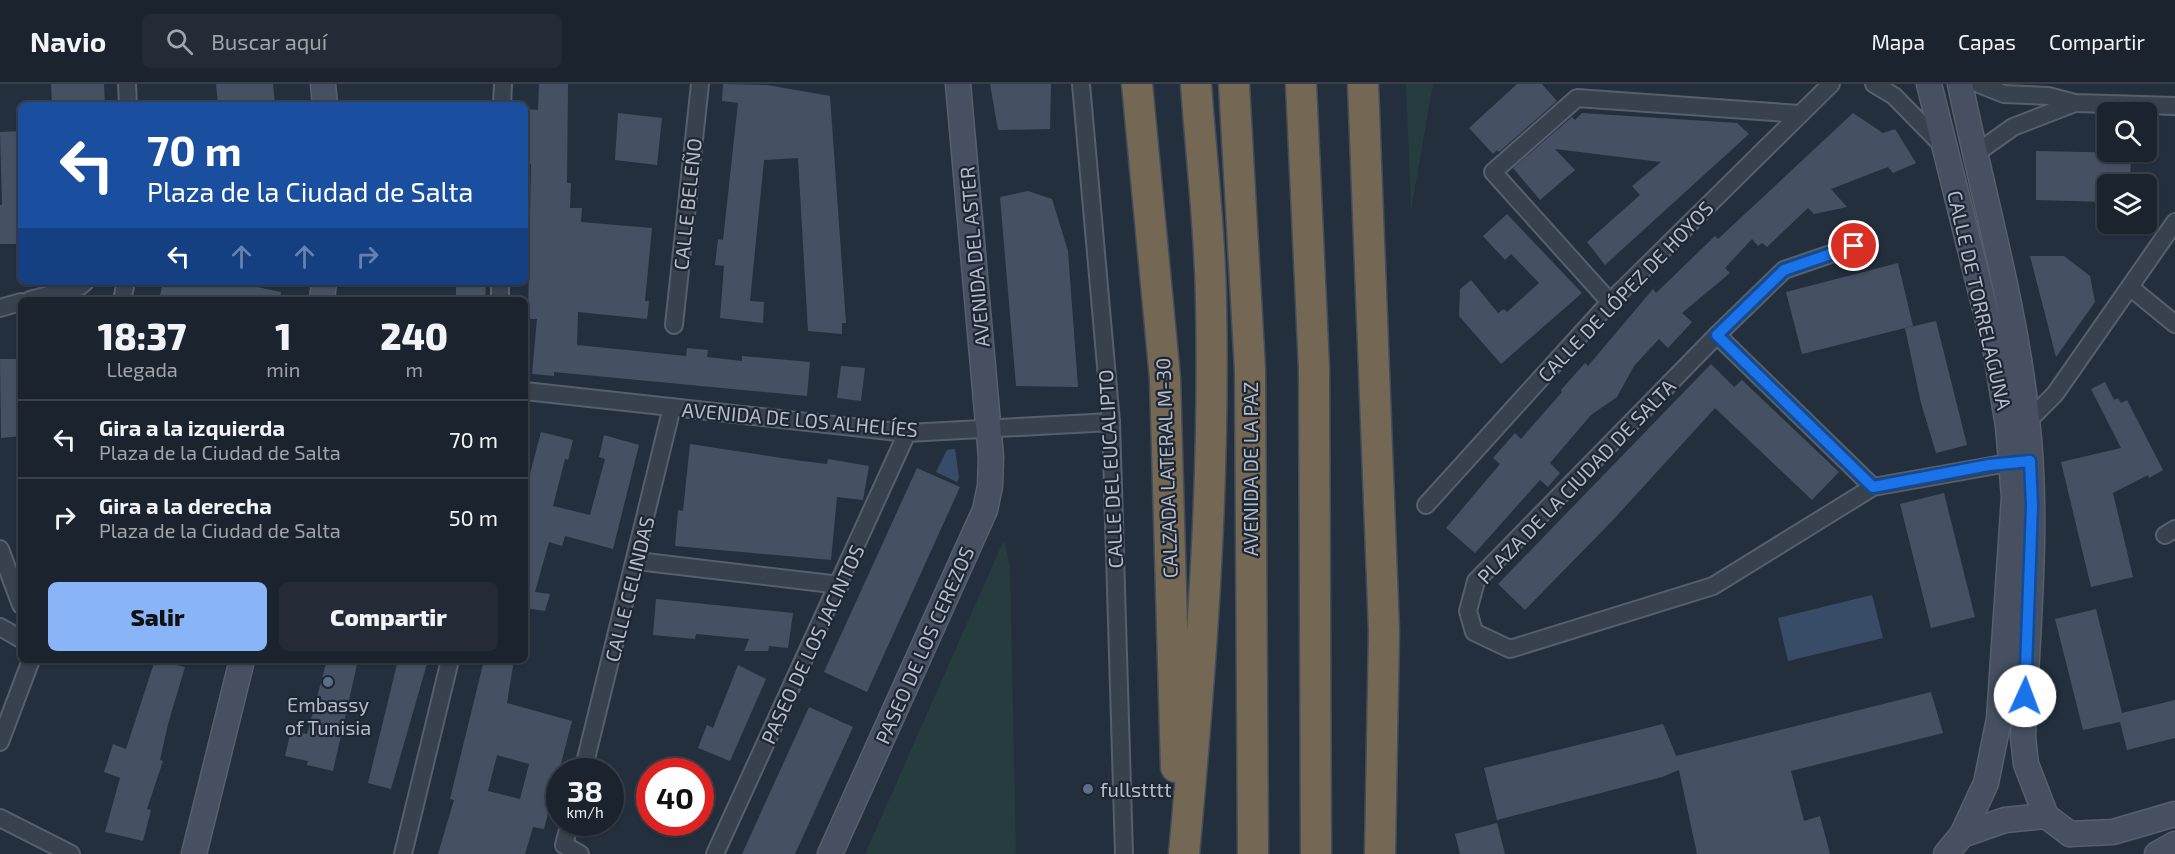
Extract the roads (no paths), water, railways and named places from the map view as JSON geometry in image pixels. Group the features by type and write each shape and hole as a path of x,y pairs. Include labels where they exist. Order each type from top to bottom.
{"highway":[{"name":"CALZADA LATERAL M-30","path":"1137,84 1165,378 1179,854"},
{"path":"1184,854 1202,658 1212,402 1211,298 1196,84"},
{"name":"AVENIDA DE LA PAZ","path":"1234,84 1250,370 1253,854"},
{"path":"1301,84 1314,368 1317,854"},
{"path":"1363,84 1384,631 1380,854"},
{"path":"1211,298 1222,380 1233,552 1251,693"}],"street":[{"path":"127,84 129,102"},
{"path":"323,84 325,102"},
{"path":"502,84 502,102"},
{"name":"CALLE BELEÑO","path":"674,325 700,84"},
{"name":"AVENIDA DEL ASTER","path":"958,84 989,430"},
{"name":"CALLE DEL EUCALIPTO","path":"1081,84 1111,422 1124,854"},
{"name":"CALLE DE LÓPEZ DE HOYOS","path":"1425,505 1610,302 1831,84"},
{"path":"1874,84 1894,96 1947,150"},
{"name":"CALLE DE TORRELAGUNA","path":"1929,84 1996,353 2017,459 2032,506 2023,737 2025,764 2046,816"},
{"name":"CALLE DE TORRELAGUNA","path":"1946,854 1962,835 1986,783 2000,719 2013,548 2017,459 2028,420 2015,325 1960,84"},
{"path":"1979,84 2004,94 2048,96 2075,104 2175,106"},
{"path":"1610,302 1493,172 1577,98 1800,114"},
{"path":"1975,154 2013,127 2075,104"},
{"path":"2028,420 2055,394 2175,222"},
{"name":"PLAZA DE LA CIUDAD DE SALTA","path":"1854,246 1784,270 1717,335 1476,581 1468,611 1474,632 1510,649 1713,586 1873,487 2017,459"},
{"path":"41,297 81,285"},
{"path":"2131,288 2175,324"},
{"path":"0,308 18,303"},
{"path":"1717,335 1873,487"},
{"name":"AVENIDA DE LOS ALHELÍES","path":"528,391 907,433 1111,422"},
{"name":"CALLE CELINDAS","path":"586,758 637,561 672,407"},
{"name":"PASEO DE LOS CEREZOS","path":"830,854 985,510 990,486 989,430"},
{"name":"PASEO DE LOS JACINTOS","path":"715,854 840,585 907,433"},
{"path":"0,549 18,597"},
{"path":"637,561 840,585"},
{"path":"0,627 18,637"},
{"path":"0,742 31,663"},
{"path":"194,854 241,663"},
{"path":"403,854 449,663"},
{"path":"1962,835 2005,820 2046,816 2070,844 2175,814"},
{"path":"0,818 40,846 71,854"},
{"path":"566,836 564,845 580,854"},
{"path":"2157,854 2175,844"}],"water":[{"path":"955,449 959,478 957,482 936,472 947,450"},
{"path":"1872,595 1883,638 1788,661 1778,618"}],"place":[{"name":"Embassy of Tunisia","path":"328,682"},
{"name":"fullstttt","path":"1088,789"}]}
